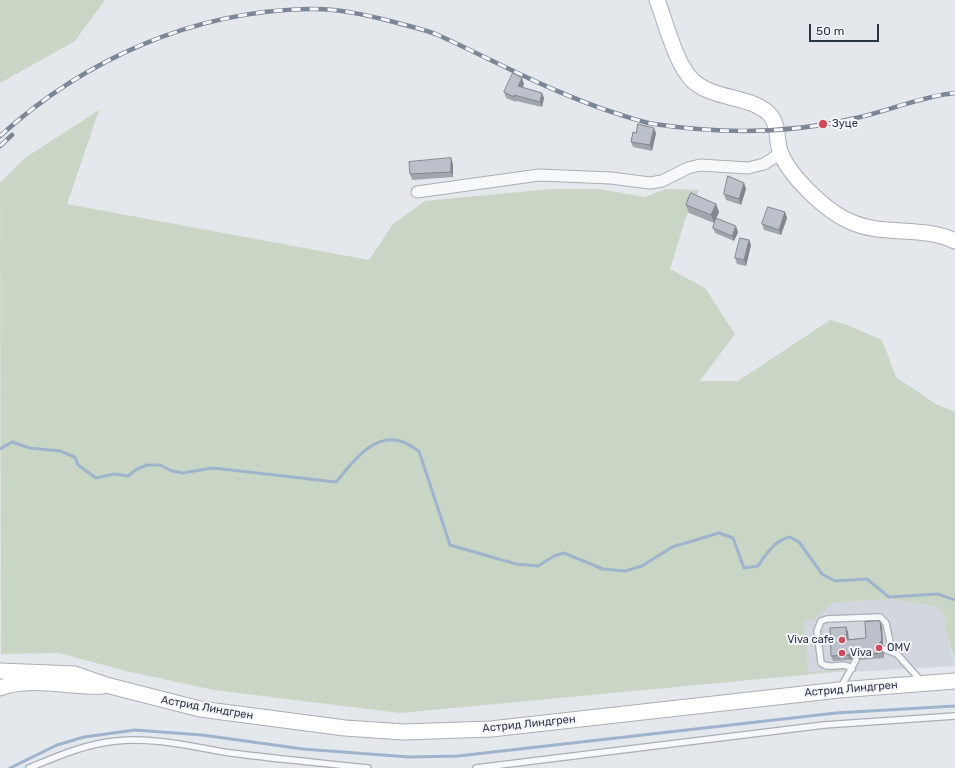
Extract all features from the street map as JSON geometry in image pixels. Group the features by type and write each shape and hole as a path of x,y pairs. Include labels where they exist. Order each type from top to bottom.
{"street":[{"path":"657,0 677,55 691,78 705,90 752,104 768,112 774,122 780,152 815,198 847,220 861,226 879,230 928,234 945,237 955,241"},
{"path":"417,192 539,175 611,178 650,183 662,181 688,168 700,165 748,168 757,166 778,155 780,152"},
{"name":"Астрид Линдгрен","path":"0,671 75,674 106,685 158,700 208,710 345,728 404,732 491,729 839,690 955,681"},
{"name":"Астрид Линдгрен","path":"0,688 28,683 83,687 106,685"}],"lane":[{"path":"852,669 847,665 826,666 821,663 817,631 821,621 827,619 880,617 886,623 892,651"},
{"path":"884,649 892,651 900,656 923,683"},
{"path":"839,690 856,660"},
{"path":"476,768 824,726 955,716"},
{"path":"29,768 70,751 117,741 166,741 230,752 368,768"}],"shaded area":[{"name":"OMV","path":"888,599 936,606 945,615 945,628 955,666 850,672 844,668 809,672 803,621 813,620 833,603"}],"green space":[{"path":"0,0 105,0 75,41 0,83"},
{"path":"99,110 67,204 369,260 393,224 425,201 551,189 599,189 645,197 666,189 699,190 685,220 670,269 705,288 735,334 700,381 738,381 830,320 845,324 882,340 896,377 936,404 955,412 955,662 945,628 945,615 936,606 888,599 833,603 813,620 803,621 809,672 844,668 846,671 400,713 214,690 126,671 59,653 1,654 0,183 25,158"}],"building":[{"path":"513,73 522,78 518,86 542,93 540,102 514,95 514,97 504,92"},
{"path":"638,124 654,128 650,145 631,142 633,132 636,133"},
{"path":"451,158 451,172 410,174 409,162"},
{"path":"728,176 744,183 739,199 724,194"},
{"path":"691,193 716,204 711,215 686,205"},
{"path":"768,207 785,212 779,230 762,224"},
{"path":"716,218 736,226 732,236 713,228"},
{"path":"740,238 749,240 744,260 735,258"},
{"path":"880,621 882,640 878,644 883,653 858,655 854,651 848,655 831,656 830,628 846,627 847,640 866,638 865,622"}],"waterway":[{"path":"0,449 12,442 30,448 60,451 75,457 78,465 96,478 114,474 128,476 137,469 147,465 160,465 172,471 183,473 213,468 336,482 349,466 365,451 373,445 383,441 392,440 403,442 419,451 450,545 516,564 538,566 554,556 564,553 603,569 625,571 642,566 672,547 719,533 733,538 744,568 758,566 775,544 790,537 799,542 822,574 835,581 867,579 889,597 938,594 955,600"},
{"path":"10,768 57,745 84,737 135,730 202,735 303,749 409,757 458,756 836,713 955,706"}],"railway":[{"path":"0,136 33,109 68,84 143,44 183,30 224,19 266,12 309,9 352,12 427,31 569,96 639,121 654,124 705,130 781,130 856,118 918,100 955,93"},
{"path":"0,146 12,135"}],"place":[{"name":"Зуце","path":"823,124"},
{"name":"Viva cafe","path":"842,640"},
{"name":"OMV","path":"879,648"},
{"name":"Viva","path":"842,653"}]}
